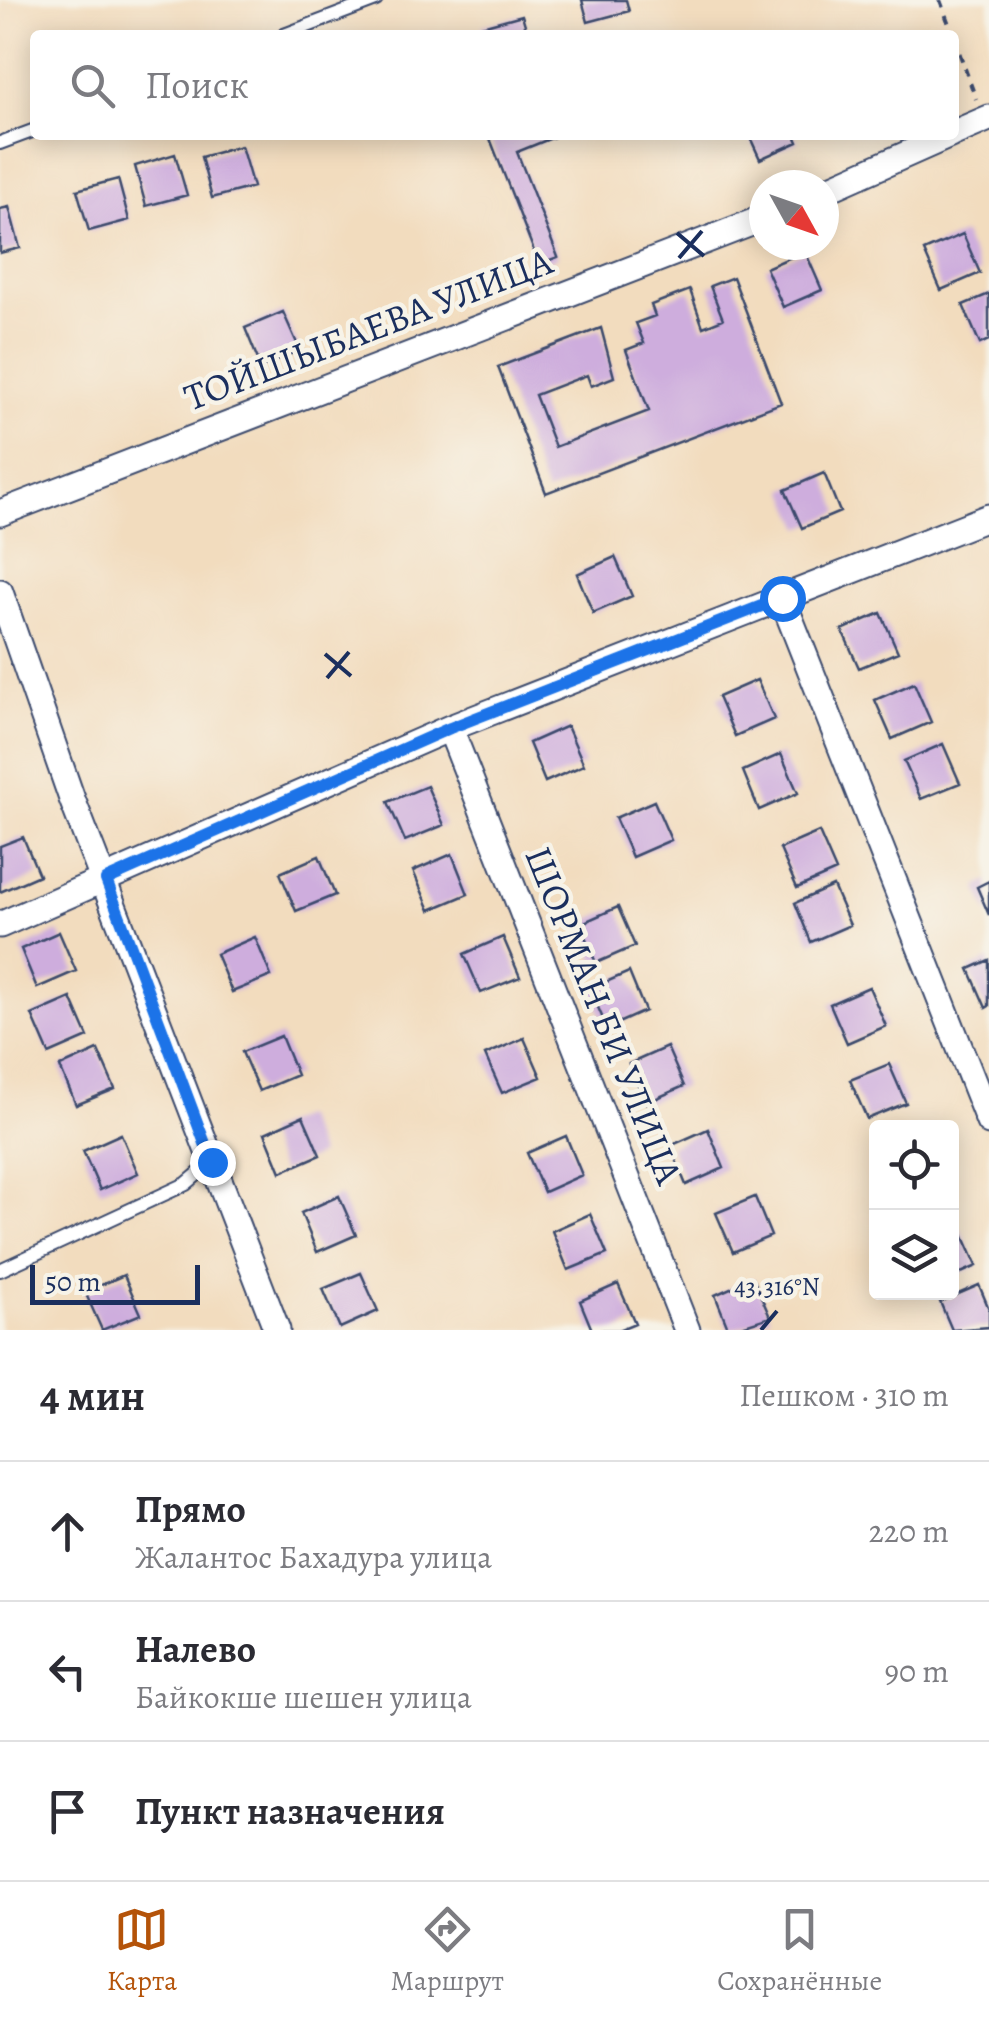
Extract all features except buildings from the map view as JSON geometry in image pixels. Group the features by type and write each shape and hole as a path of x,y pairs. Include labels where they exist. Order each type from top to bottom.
{"street":[{"path":"959,131 986,119"},
{"path":"839,184 939,140"},
{"name":"ТОЙШЫБАЕВА УЛИЦА","path":"0,512 749,224"},
{"path":"0,926 450,728 989,517"},
{"path":"0,592 39,708 277,1330"},
{"path":"782,598 989,1122"},
{"name":"ШОРМАН БИ УЛИЦА","path":"450,728 688,1330"}],"lane":[{"path":"297,30 376,0"},
{"path":"0,143 30,132"},
{"path":"0,1270 186,1184 212,1162"}],"path":[{"path":"940,0 952,30"},
{"path":"959,49 986,119"}],"route":[{"path":"212,1162 106,880 450,728 782,598"}]}
